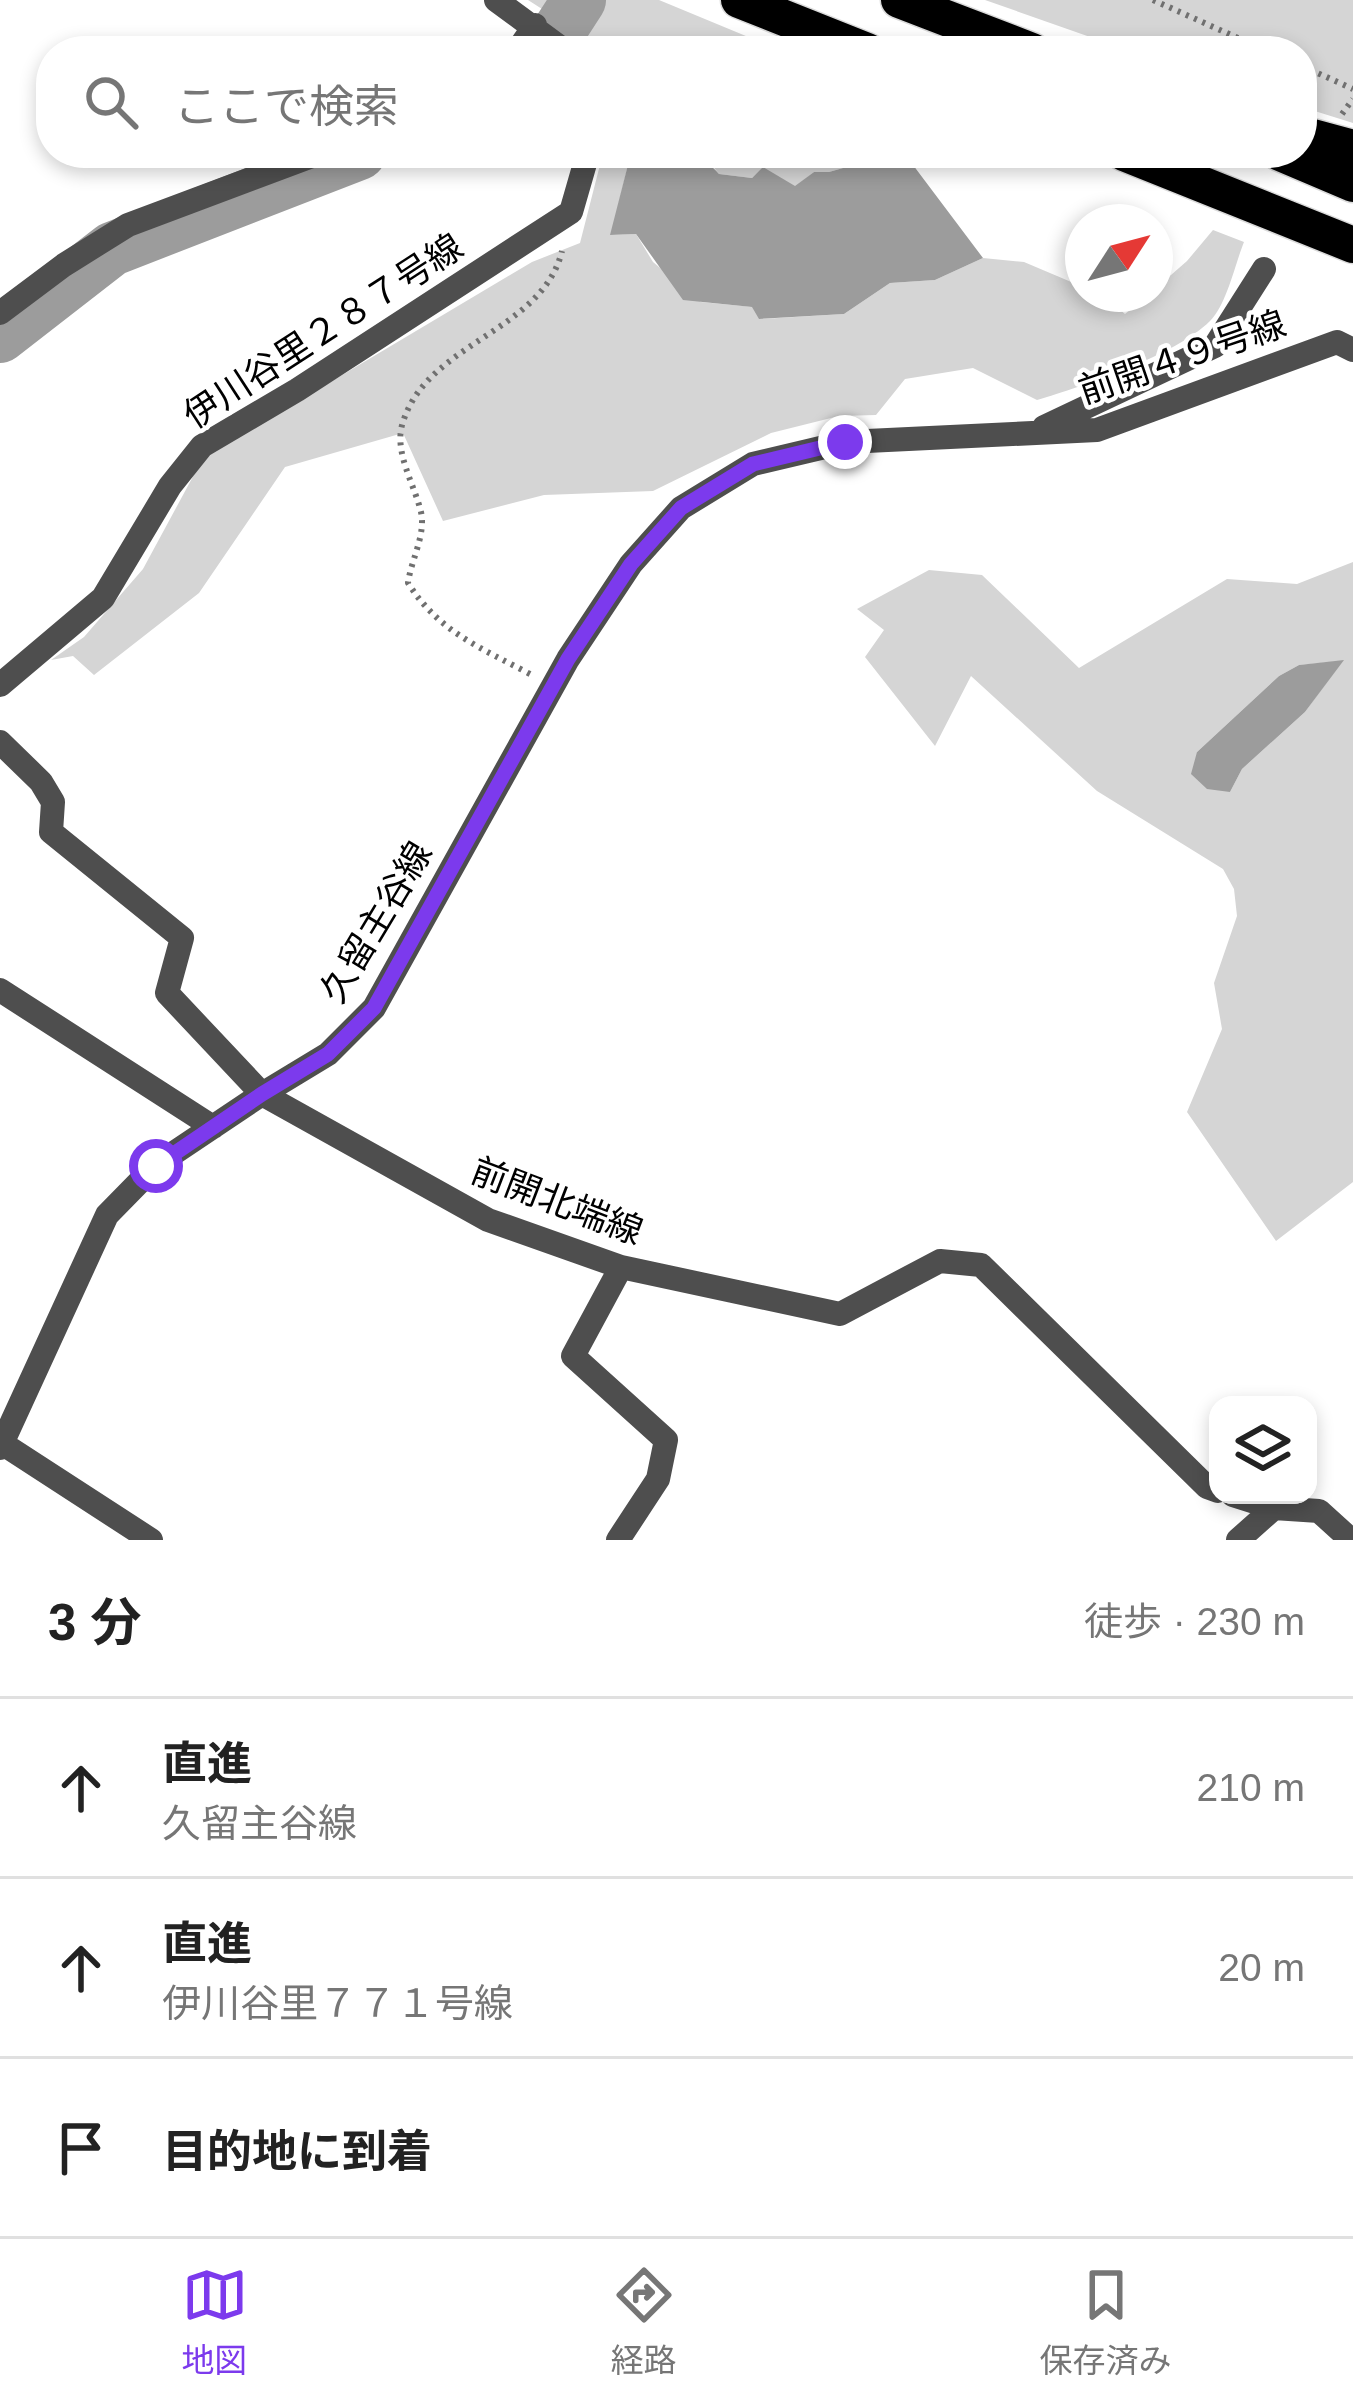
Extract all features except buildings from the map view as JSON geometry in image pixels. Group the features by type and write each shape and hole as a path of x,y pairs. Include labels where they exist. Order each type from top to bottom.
{"highway":[{"path":"739,0 829,36"},
{"path":"899,0 993,36"},
{"path":"1317,133 1348,131"},
{"path":"1162,168 1353,245"},
{"path":"1315,168 1353,184"},
{"path":"1222,192 1353,267"}],"street":[{"path":"496,0 546,36"},
{"path":"0,313 128,225 280,168"},
{"path":"571,212 584,168"},
{"name":"伊川谷里２８７号線","path":"0,685 103,598 170,486 202,446 571,212"},
{"path":"1031,434 1215,346 1264,269"},
{"name":"前開４９号線","path":"753,464 845,442 1096,430 1337,341 1353,350"},
{"name":"久留主谷線","path":"1,1445 107,1215 156,1166 328,1054 374,1008 553,686 631,564 681,508 753,464"},
{"name":"前開北端線","path":"0,742 41,782 53,802 51,832 182,938 167,993 262,1094 488,1220 621,1268 840,1314 940,1262 981,1264 1209,1488"},
{"path":"0,990 213,1126"},
{"path":"618,1540 658,1479 666,1440 573,1356 621,1268"},
{"path":"1,1445 151,1540"},
{"path":"1261,1504 1319,1511 1351,1540"},
{"path":"1238,1540 1274,1508"}],"path":[{"path":"1153,0 1233,36"},
{"path":"1317,73 1353,89"},
{"path":"1348,131 1353,99"},
{"path":"553,686 461,638 426,612 408,583 423,518 400,445 401,425 413,398 434,373 544,292 557,271 571,212"}],"shaded area":[{"path":"528,0 659,0 746,36 582,36"},
{"path":"985,0 1353,0 1353,123 1317,112 1317,36 1087,36"},
{"path":"599,168 627,168 611,235 636,234 653,262 701,302 753,307 760,319 844,314 890,283 935,280 983,258 1024,262 1065,279 1065,312 1173,312 1173,273 1213,230 1244,242 1226,294 1210,321 1175,346 1128,368 1037,400 973,368 905,379 876,415 839,416 771,433 653,491 544,495 443,521 403,433 285,467 199,593 94,675 73,656 51,660 84,637 143,569 203,458 532,262 580,243"},
{"path":"627,168 713,168 719,174 752,178 765,168 795,186 814,172 915,168 983,258 935,280 890,283 844,314 759,319 752,307 683,300 636,234 610,235"},
{"path":"714,168 763,168 752,178 719,174"},
{"path":"763,168 843,168 814,172 795,187"},
{"path":"1353,562 1353,1182 1276,1241 1187,1112 1222,1029 1214,983 1237,916 1234,889 1223,869 1097,791 971,676 935,746 865,657 884,630 857,609 929,570 982,575 1079,668 1227,579 1297,584","holes":["1342,661 1305,712 1242,769 1230,792 1197,752 1279,676 1299,665"]},
{"path":"1344,660 1305,712 1242,769 1230,792 1207,789 1191,774 1197,752 1279,676 1299,665"}],"waterway":[{"path":"556,36 579,0"},
{"path":"0,336 112,249 320,168"}],"route":[{"path":"156,1166 328,1054 374,1008 568,659 631,564 681,508 753,464 845,442"}]}
